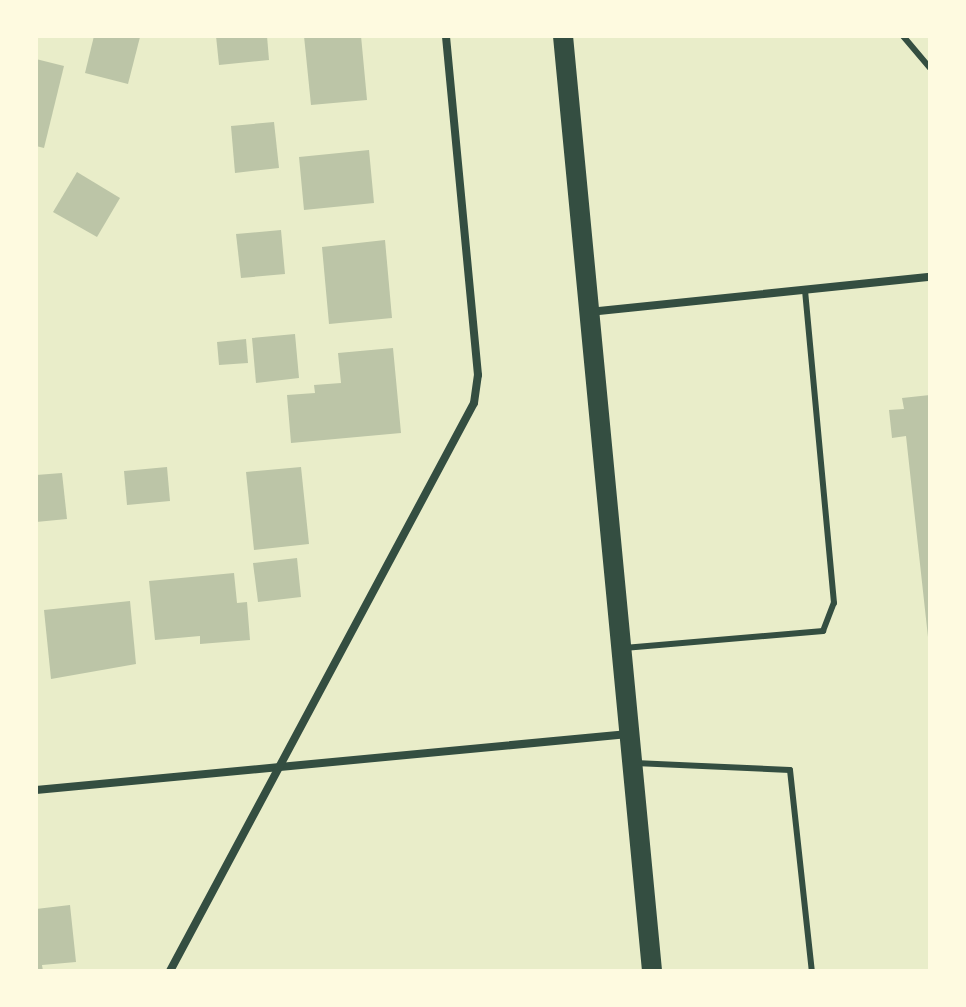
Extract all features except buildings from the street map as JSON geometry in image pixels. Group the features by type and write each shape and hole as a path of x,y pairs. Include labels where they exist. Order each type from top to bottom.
{"main road":[{"path":"563,36 586,312 652,971"}],"street":[{"path":"170,971 463,432 478,388 446,36"},
{"path":"586,312 930,277"},
{"path":"36,790 629,734"}],"lane":[{"path":"903,36 930,68"},
{"path":"620,648 823,631 834,603 805,290"},
{"path":"631,763 790,770 812,971"}]}
